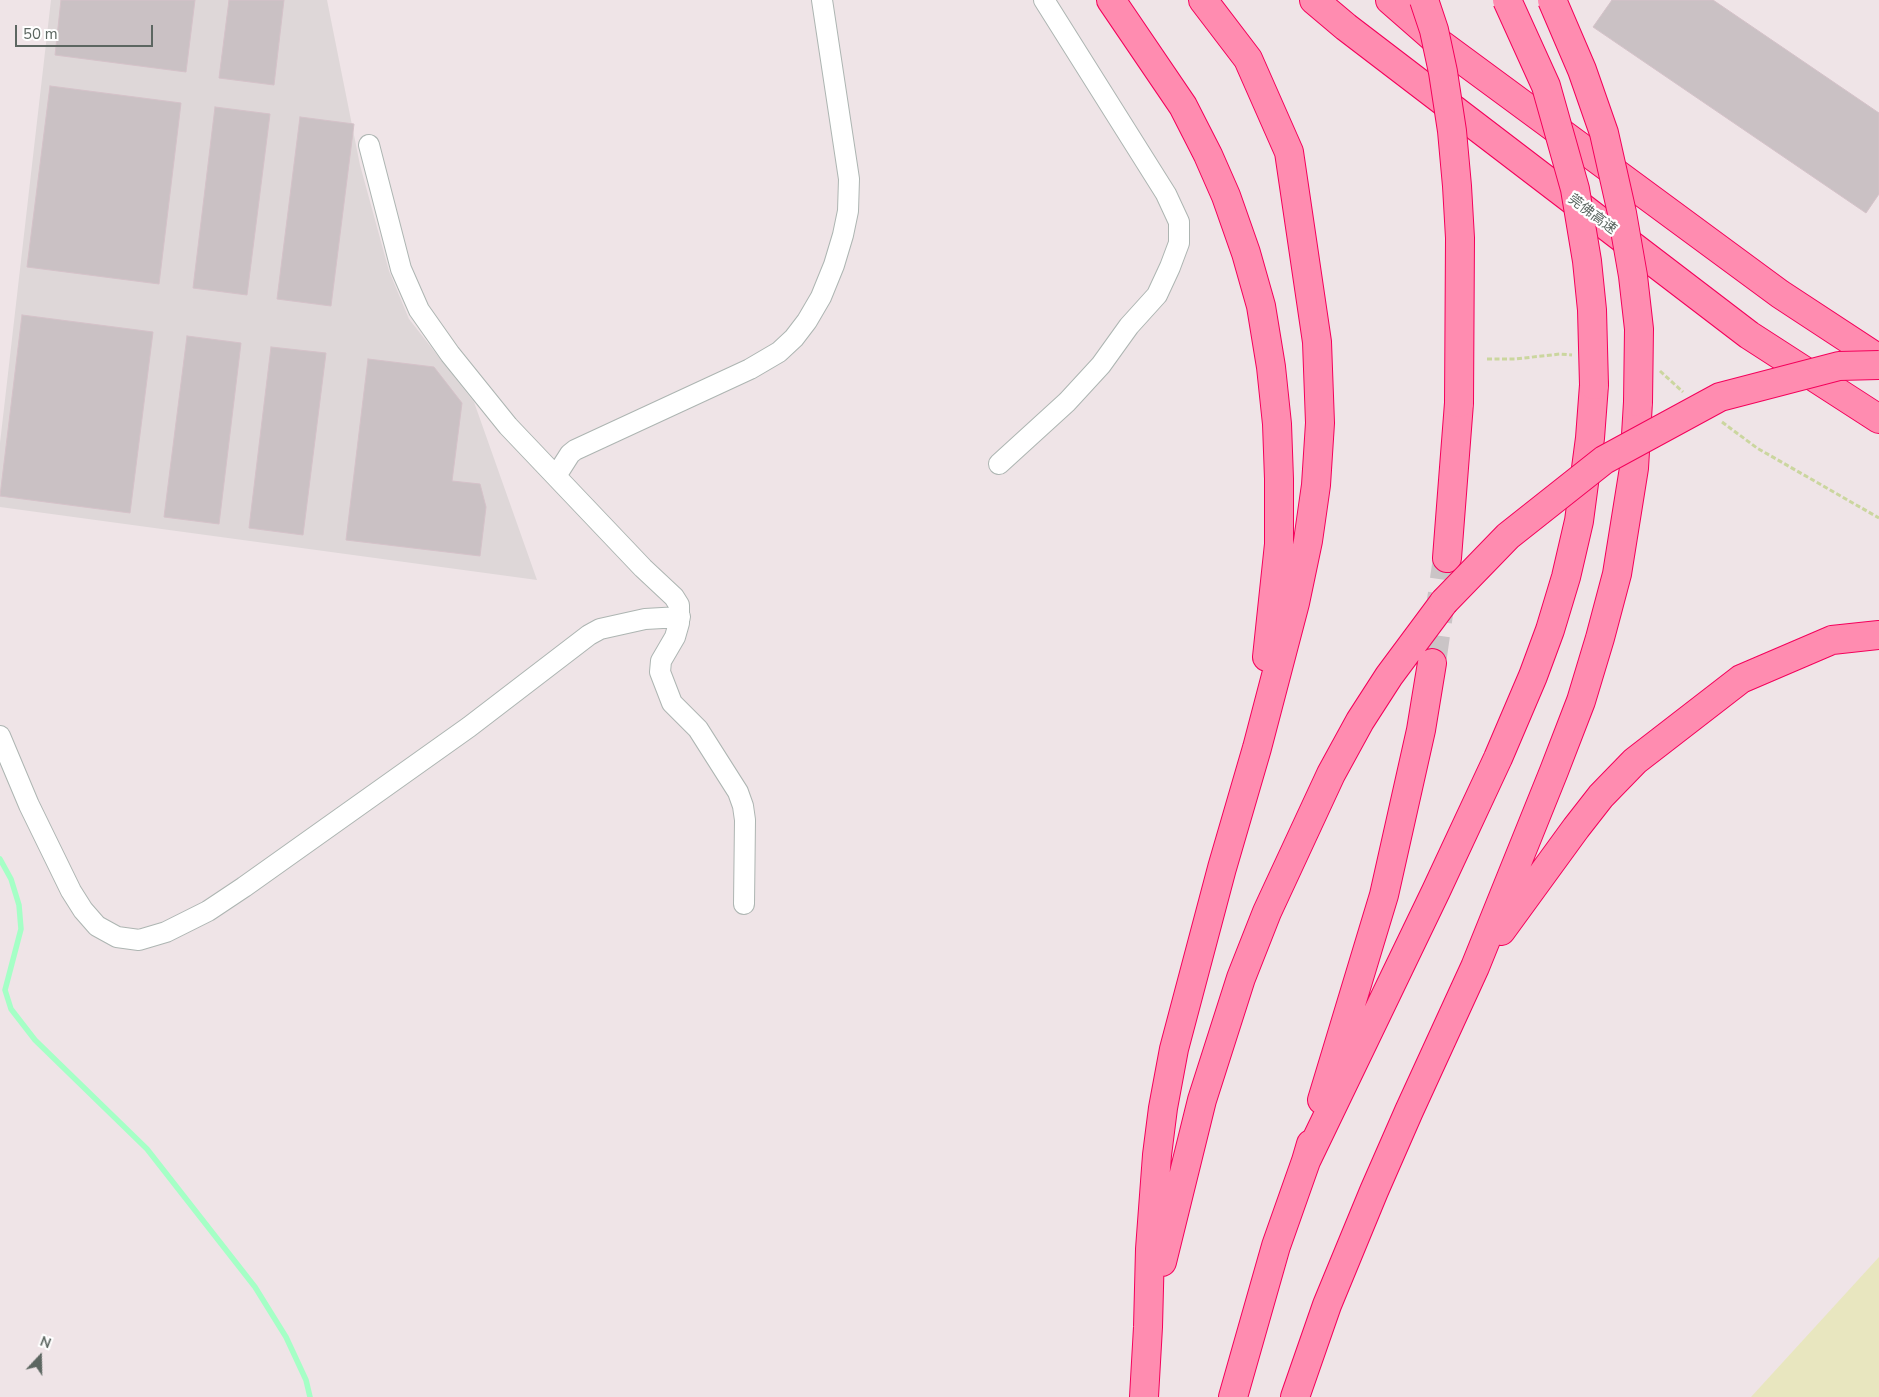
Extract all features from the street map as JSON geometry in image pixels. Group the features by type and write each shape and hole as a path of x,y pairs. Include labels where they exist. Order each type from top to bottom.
{"highway":[{"path":"1111,0 1183,106 1208,154 1229,204 1246,253 1261,306 1271,366 1277,424 1279,498 1278,553 1257,748"},
{"path":"1144,1397 1153,1211 1162,1108 1176,1040 1296,603 1316,485 1320,423 1316,342 1289,152 1248,59 1203,0"},
{"name":"莞佛高速","path":"1314,0 1346,27 1749,335 1879,419"},
{"path":"1390,0 1438,42 1780,294 1879,358"},
{"path":"1424,0 1434,30 1443,72 1452,131 1457,186 1460,274 1459,403 1448,558"},
{"path":"1306,1161 1498,758 1543,648 1566,578 1579,521 1590,438 1594,385 1592,310 1588,262 1577,197 1546,86 1507,0"},
{"path":"1295,1397 1327,1304 1412,1102 1475,967 1558,763 1581,701 1617,574 1634,468 1638,402 1639,329 1633,276 1622,213 1604,133 1582,70 1552,0"},
{"path":"1148,1327 1202,1100 1241,978 1267,912 1331,774 1360,721 1389,676 1444,602 1508,536 1604,460 1720,397 1839,366 1879,365"},
{"path":"1475,967 1576,828 1601,796 1635,761 1741,679 1832,640 1879,635"},
{"path":"1233,1397 1276,1246 1306,1161 1324,1089 1384,895 1421,730 1432,663"}],"street":[{"path":"556,476 570,454 575,450 750,369 780,352 808,321 821,297 834,265 848,211 849,179 822,0"},
{"path":"999,464 1067,402 1101,365 1129,326 1157,295 1179,243 1179,222 1166,194 1044,0"},
{"path":"369,145 401,269 419,310 450,354 502,418 643,568 674,597 679,605 680,617 675,637 661,662 660,672 672,703 680,713 693,722 709,743 741,799 745,820 744,904"},
{"path":"0,736 29,805 71,891 83,910 97,926 117,937 138,940 166,932 208,911 244,887 469,728 589,635 600,629 645,619 680,617"}],"shaded area":[{"path":"51,0 327,0 360,165 389,271 409,319 474,402 537,580 0,507 0,443"},
{"path":"1879,1257 1879,1397 1751,1397"}],"building":[{"path":"61,0 195,0 186,72 55,55"},
{"path":"229,0 284,0 274,85 219,78"},
{"path":"1612,0 1713,0 1879,113 1879,194 1866,213 1593,27"},
{"path":"50,86 181,103 159,284 27,267"},
{"path":"215,107 270,114 247,295 193,288"},
{"path":"300,117 354,124 331,306 277,299"},
{"path":"22,315 153,332 130,513 0,496"},
{"path":"187,336 241,343 219,524 164,517"},
{"path":"271,347 326,353 303,535 249,528"},
{"path":"368,359 434,367 462,403 452,481 480,484 486,507 480,556 346,540"}],"waterway":[{"path":"0,859 11,879 19,905 21,929 5,990 11,1009 35,1040 147,1149 255,1287 286,1337 306,1380 310,1397"}],"tunnel":[{"path":"1432,663 1447,558"}]}
